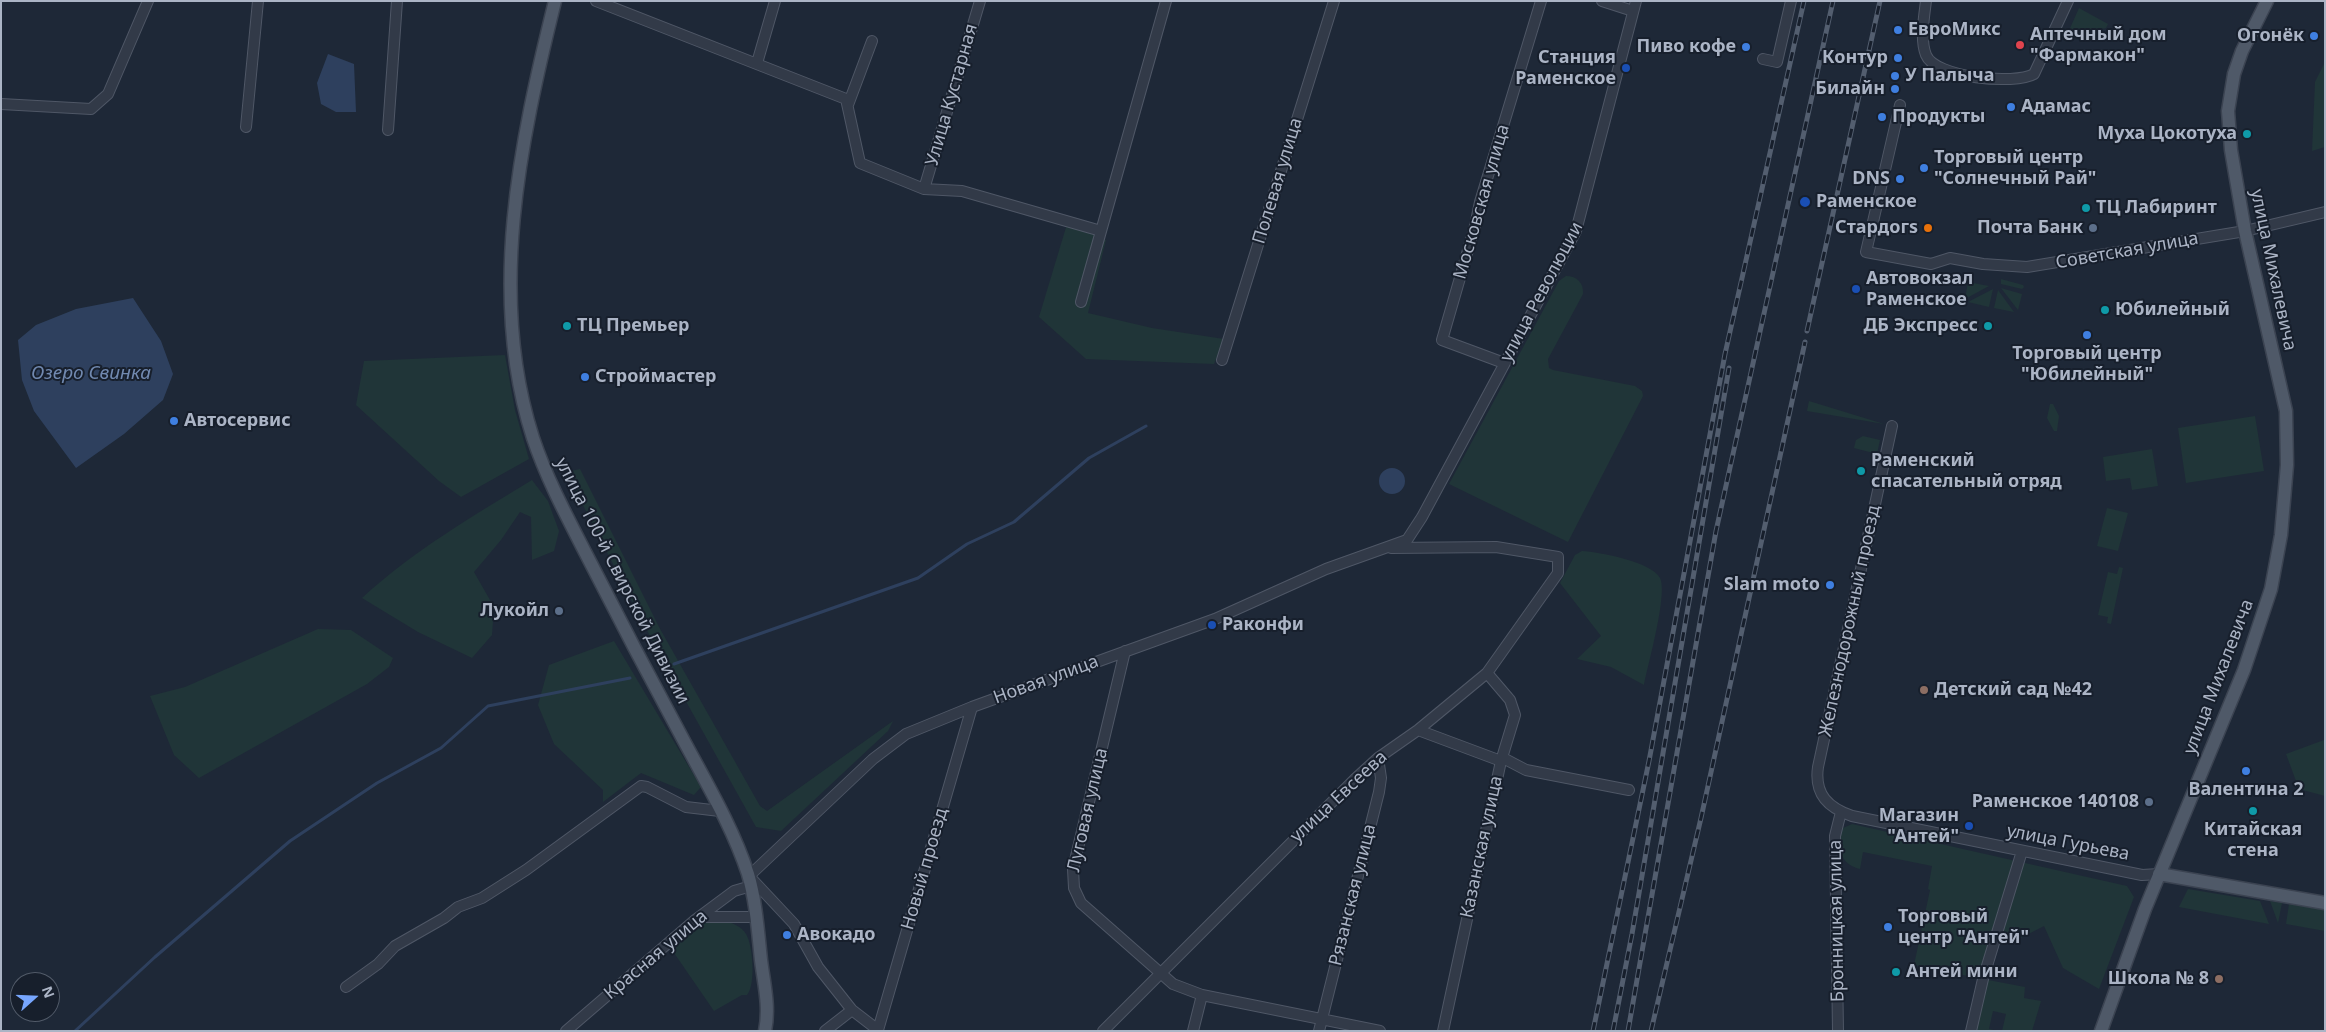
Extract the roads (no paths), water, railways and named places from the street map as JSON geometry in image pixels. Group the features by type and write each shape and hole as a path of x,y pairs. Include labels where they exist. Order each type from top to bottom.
{"main road":[{"name":"улица 100-й Свирской Дивизии","path":"554,1 537,76 515,202 510,322 524,406 539,454 570,524 720,811 750,886 756,917 767,1005 765,1031"},
{"name":"улица Михалевича","path":"2101,1031 2116,986 2159,874 2244,670 2271,589 2281,535 2286,465 2286,411 2245,232 2231,150 2228,111 2234,74 2242,52 2267,1"},
{"name":"улица Гурьева","path":"2159,874 2325,902"}],"street":[{"path":"1,104 91,109 108,94 148,1"},
{"path":"246,128 258,1"},
{"path":"388,130 397,1"},
{"path":"596,1 846,99 860,163 924,189 962,190 1100,231"},
{"path":"757,63 775,1"},
{"name":"Улица Кустарная","path":"924,189 980,1"},
{"path":"1082,302 1100,231 1166,1"},
{"name":"Полевая улица","path":"1222,360 1334,1"},
{"name":"Московская улица","path":"1504,363 1442,340 1475,226 1480,202 1540,1"},
{"path":"1602,1 1634,6"},
{"path":"1763,59 1777,62 1791,1"},
{"path":"1926,1 1923,38 1926,56 1934,65 1970,77 2024,79 2034,74 2068,1"},
{"name":"улица Революции","path":"1384,548 1407,540 1411,536 1567,250 1581,218 1634,6"},
{"path":"848,105 872,41"},
{"name":"Советская улица","path":"1900,105 1866,252 1928,264 1950,258 1983,264 2036,266 2245,232 2325,212"},
{"name":"Железнодорожный проезд","path":"1841,812 1828,804 1819,787 1818,768 1892,426"},
{"name":"улица Евсеева","path":"1103,1031 1159,972 1378,758 1418,730 1487,673 1558,573 1558,557 1496,547 1384,548"},
{"name":"Новая улица","path":"750,886 895,740 917,728 1215,619 1326,569 1384,548"},
{"name":"Луговая улица","path":"1125,651 1073,870 1072,881 1083,905 1173,984 1202,995 1380,1031"},
{"name":"Казанская улица","path":"1443,1031 1501,761 1513,724 1515,711 1510,700 1487,673"},
{"name":"Новый проезд","path":"878,1030 972,707"},
{"path":"1418,730 1501,761 1505,759 1526,770 1629,790"},
{"name":"Рязанская улица","path":"1319,1031 1379,792 1381,778 1378,758"},
{"path":"346,987 378,964 395,946 444,918 458,907 482,898 538,862 641,786 647,787 688,808 720,811"},
{"name":"улица Гурьева","path":"1841,812 2142,875 2159,874"},
{"name":"Бронницкая улица","path":"1838,1031 1835,836 1841,812"},
{"path":"1972,1031 1983,979 2022,851"},
{"path":"750,886 794,924 818,967 852,1010 878,1030"},
{"name":"Красная улица","path":"566,1031 699,917 734,891 750,886"},
{"path":"699,917 756,917"},
{"path":"1193,1031 1202,995"},
{"path":"825,1031 852,1010"}],"water":[{"path":"328,54 354,64 356,112 336,112 321,104 317,83"},
{"name":"Озеро Свинка","path":"133,298 161,341 173,374 163,400 124,434 76,468 34,411 22,380 18,340 36,325 76,309"},
{"path":"1392,468 1401,472 1405,481 1401,490 1392,494 1383,490 1379,481 1383,472"}],"waterway":[{"path":"674,664 918,578 967,544 1014,522 1089,458 1146,426"},
{"path":"75,1031 155,957 290,841 377,783 441,748 488,706 630,678"}],"railway":[{"path":"1593,1031 1649,761 1725,354 1804,1"},
{"path":"1628,1031 1716,531 1833,1"},
{"path":"1807,331 1880,1"},
{"path":"1651,1031 1701,818 1805,342"},
{"path":"1613,1031 1632,934 1729,368"}],"place":[{"name":"ЕвроМикс","path":"1898,30"},
{"name":"Огонёк","path":"2314,36"},
{"name":"Аптечный дом \"Фармакон\"","path":"2020,45"},
{"name":"Пиво кофе","path":"1746,47"},
{"name":"Контур","path":"1898,58"},
{"name":"Станция Раменское","path":"1626,68"},
{"name":"У Палыча","path":"1895,76"},
{"name":"Билайн","path":"1895,89"},
{"name":"Адамас","path":"2011,107"},
{"name":"Продукты","path":"1882,117"},
{"name":"Муха Цокотуха","path":"2247,134"},
{"name":"Торговый центр \"Солнечный Рай\"","path":"1924,168"},
{"name":"DNS","path":"1900,179"},
{"name":"Раменское","path":"1805,202"},
{"name":"ТЦ Лабиринт","path":"2086,208"},
{"name":"Стардогs","path":"1928,228"},
{"name":"Почта Банк","path":"2093,228"},
{"name":"Автовокзал Раменское","path":"1856,289"},
{"name":"Юбилейный","path":"2105,310"},
{"name":"ТЦ Премьер","path":"567,326"},
{"name":"ДБ Экспресс","path":"1988,326"},
{"name":"Торговый центр \"Юбилейный\"","path":"2087,335"},
{"name":"Строймастер","path":"585,377"},
{"name":"Автосервис","path":"174,421"},
{"name":"Раменский спасательный отряд","path":"1861,471"},
{"name":"Slam moto","path":"1830,585"},
{"name":"Лукойл","path":"559,611"},
{"name":"Раконфи","path":"1212,625"},
{"name":"Детский сад №42","path":"1924,690"},
{"name":"Валентина 2","path":"2246,771"},
{"name":"Раменское 140108","path":"2149,802"},
{"name":"Китайская стена","path":"2253,811"},
{"name":"Магазин \"Антей\"","path":"1969,826"},
{"name":"Торговый центр \"Антей\"","path":"1888,927"},
{"name":"Авокадо","path":"787,935"},
{"name":"Антей мини","path":"1896,972"},
{"name":"Школа № 8","path":"2219,979"}]}
